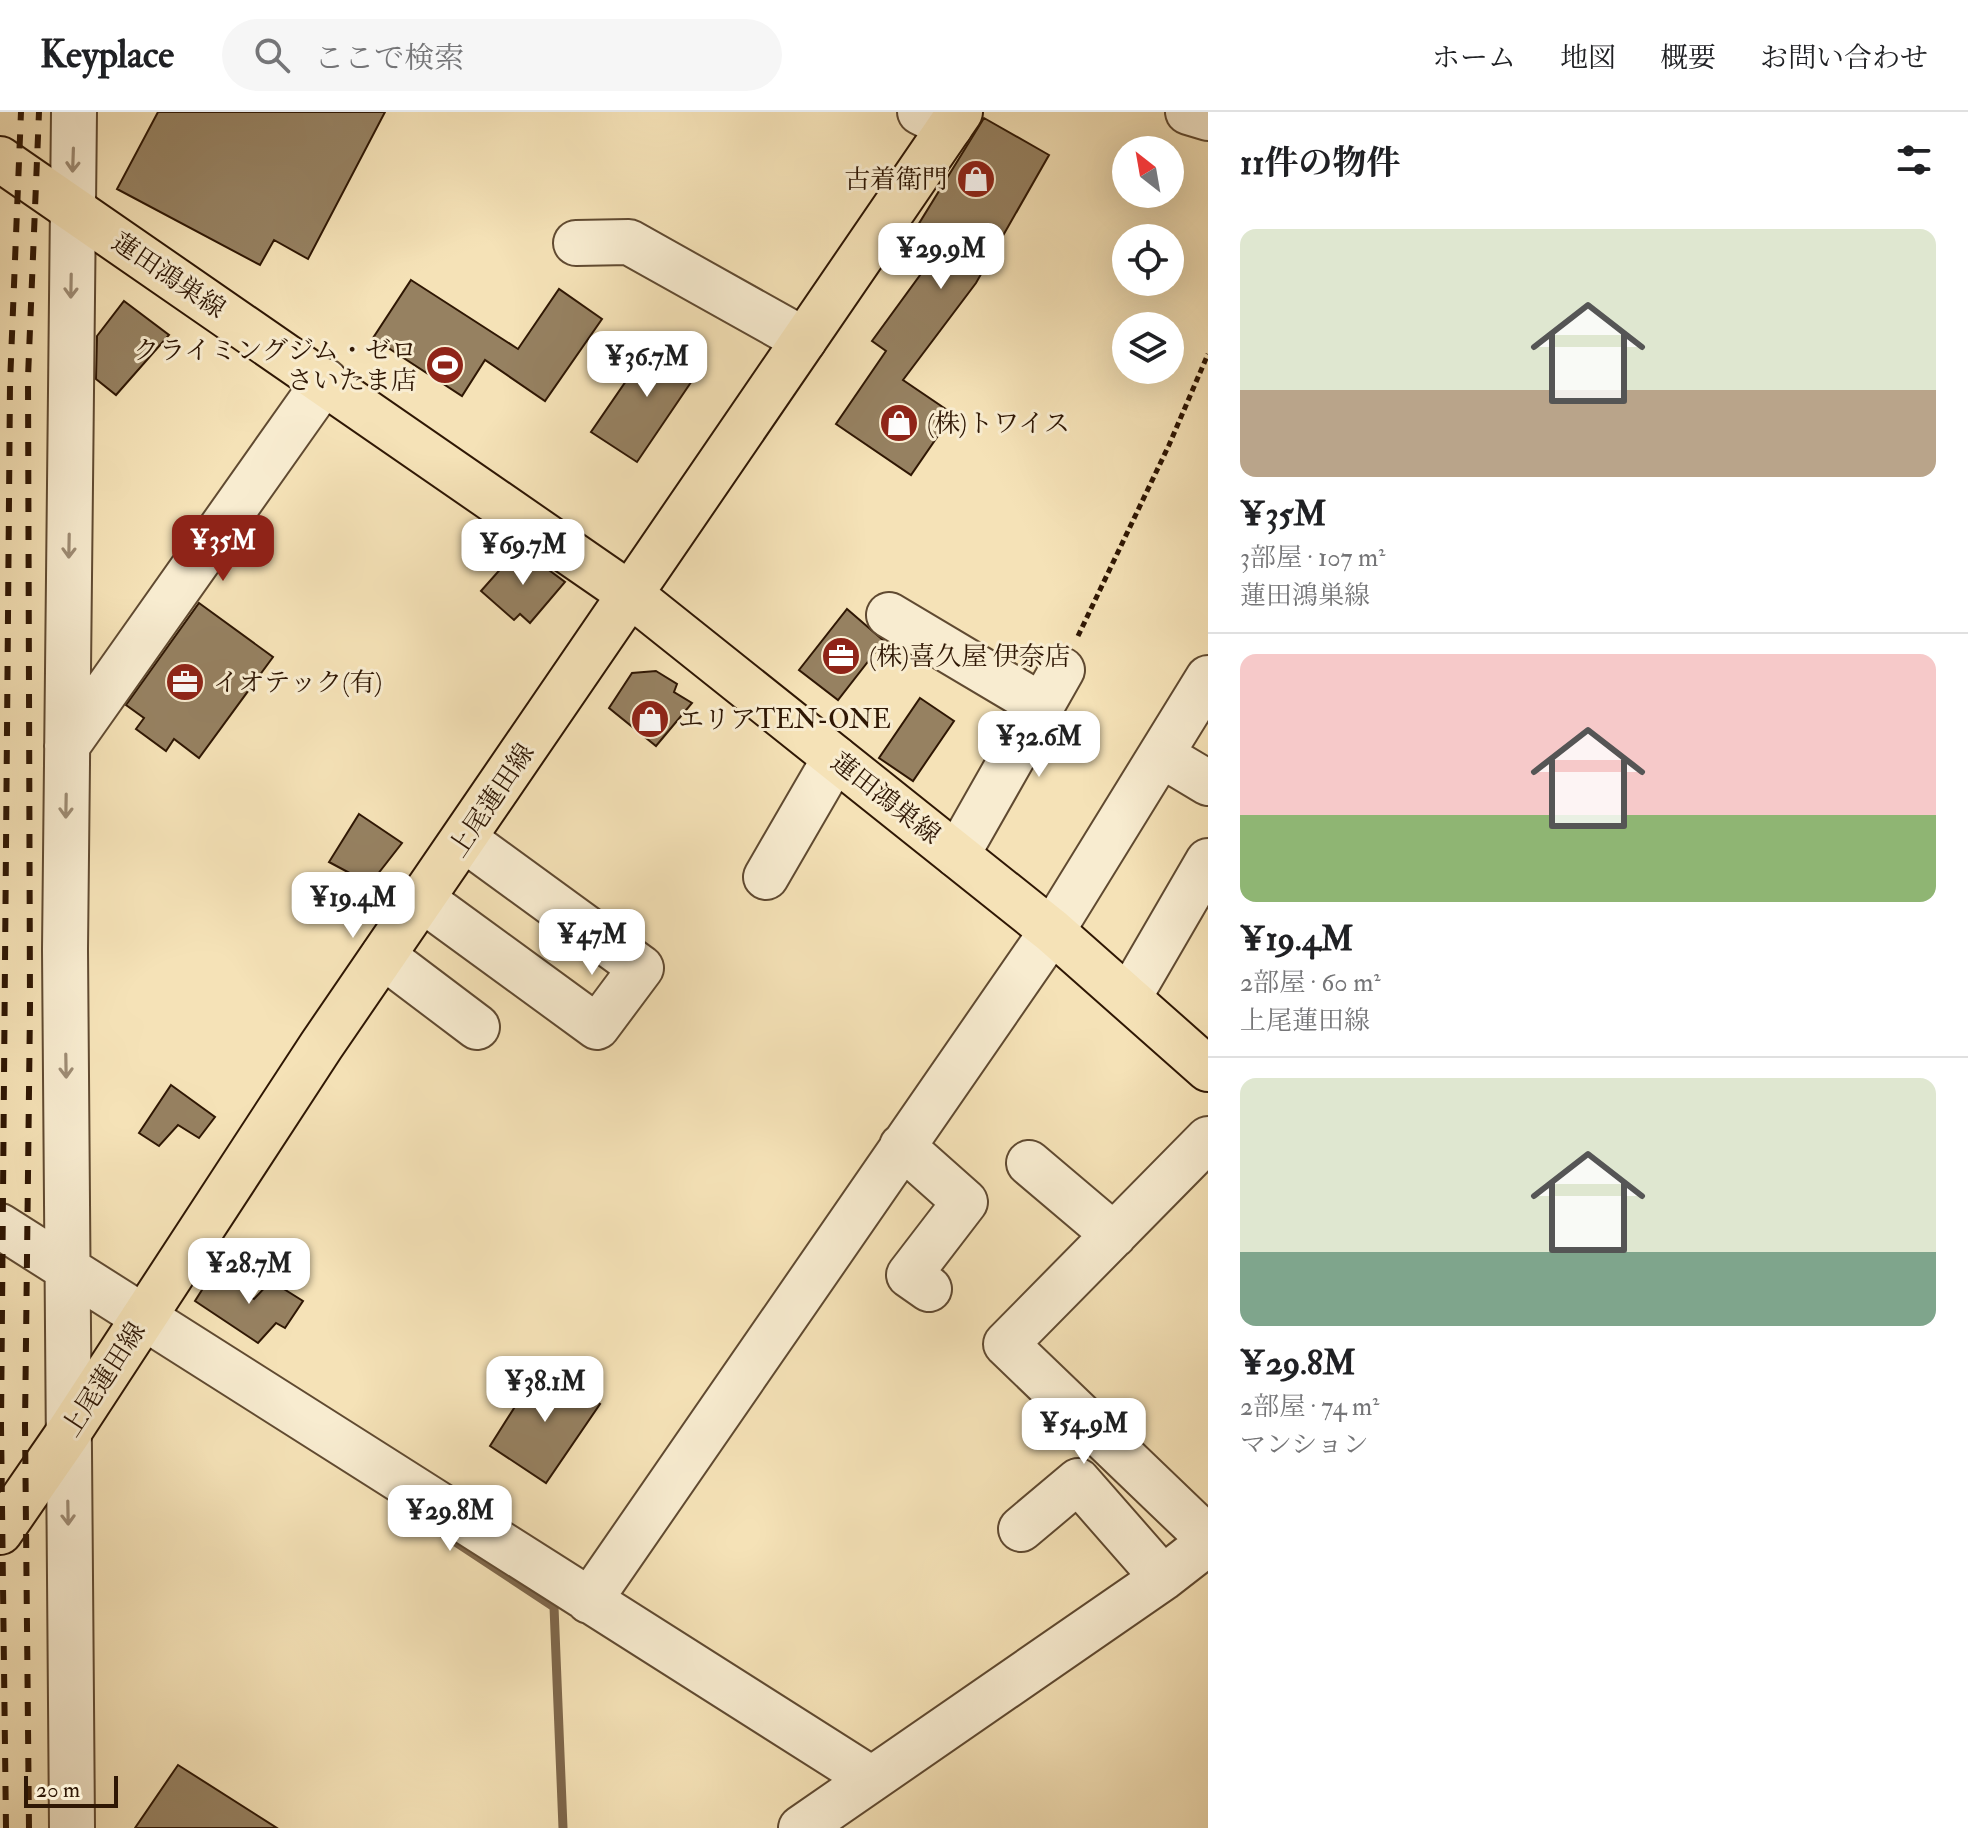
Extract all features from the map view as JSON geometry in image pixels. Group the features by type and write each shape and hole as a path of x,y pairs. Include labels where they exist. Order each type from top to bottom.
{"main road":[{"name":"上尾蓮田線","path":"0,1532 383,956 804,340 943,117"},
{"name":"蓮田鴻巣線","path":"0,159 631,595 1052,931 1208,1069"}],"street":[{"path":"72,1828 67,1435 67,746 74,112"},
{"path":"1188,112 1208,118"},
{"path":"576,243 629,242 804,340"},
{"path":"67,746 325,381"},
{"path":"889,615 1052,688 957,855"},
{"path":"589,1601 1052,931 1163,756 1187,709 1208,678"},
{"path":"1163,756 1208,783"},
{"path":"766,877 835,758"},
{"path":"423,900 597,1027 641,968 464,839"},
{"path":"1129,997 1208,861"},
{"path":"383,956 477,1027"},
{"path":"801,1828 1163,1578 1208,1541 1006,1344 1208,1139"},
{"path":"902,1146 965,1202 909,1275 929,1289"},
{"path":"1029,1163 1114,1235"},
{"path":"0,1226 68,1269 140,1322 870,1778"},
{"path":"1021,1529 1078,1481 1163,1578"}],"path":[{"path":"1052,688 1169,445 1208,354"}],"building":[{"path":"158,112 385,112 308,259 274,240 260,265 117,189"},
{"path":"984,118 1049,155 976,283 903,380 953,414 911,475 836,424 886,351 872,341 942,245 915,230"},
{"path":"411,280 518,349 559,289 602,319 545,401 485,360 462,396 373,338"},
{"path":"124,301 169,335 116,395 96,379 97,336"},
{"path":"657,336 702,366 637,462 591,432"},
{"path":"519,548 565,582 530,623 520,614 514,620 481,591"},
{"path":"199,603 273,657 199,758 174,739 166,751 136,729 144,718 126,705"},
{"path":"847,609 884,641 838,700 799,670"},
{"path":"656,671 677,684 674,692 692,703 656,746 609,708 632,673"},
{"path":"920,698 954,721 913,781 879,758"},
{"path":"359,814 402,843 370,884 329,862"},
{"path":"171,1085 215,1117 199,1138 178,1125 159,1146 139,1133"},
{"path":"214,1271 254,1299 271,1281 303,1301 285,1328 276,1323 258,1343 195,1301"},
{"path":"542,1364 600,1404 546,1483 490,1446"},
{"path":"178,1765 277,1828 135,1828"}],"waterway":[{"path":"404,1508 554,1607 563,1828"}],"railway":[{"path":"6,1828 1,1426 10,384 21,112"},
{"path":"29,1828 25,1425 30,1007 28,377 39,112"}],"place":[{"name":"古着衛門","path":"976,179"},
{"name":"クライミングジム・ゼロ さいたま店","path":"445,365"},
{"name":"(株)トワイス","path":"899,423"},
{"name":"(株)喜久屋 伊奈店","path":"841,656"},
{"name":"イオテック(有)","path":"185,682"},
{"name":"エリアTEN-ONE","path":"650,719"}]}
